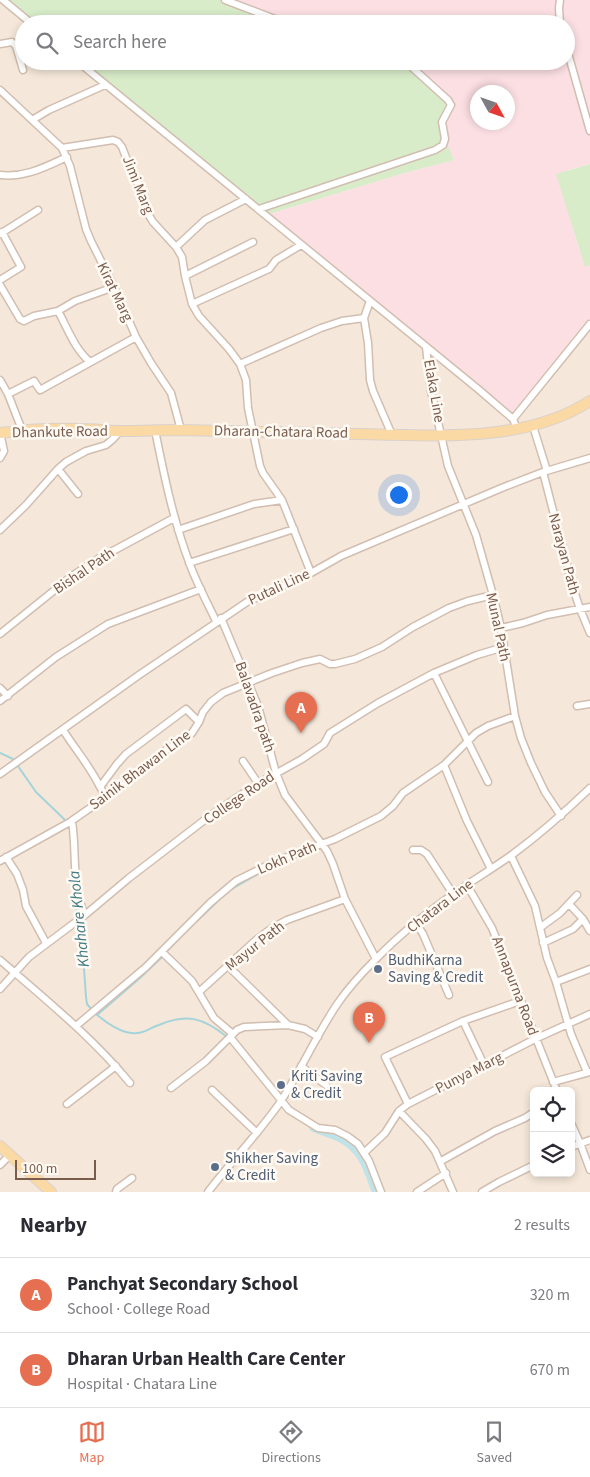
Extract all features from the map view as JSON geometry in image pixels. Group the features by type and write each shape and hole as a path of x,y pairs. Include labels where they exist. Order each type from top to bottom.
{"main road":[{"name":"Dharan-Chatara Road","path":"120,431 181,430 392,435 486,433 533,426 558,417 590,401"},
{"name":"Dhankute Road","path":"0,433 22,430 81,429 120,431"},
{"path":"0,1146 51,1192"}],"street":[{"path":"3,0 21,15"},
{"path":"225,0 264,15"},
{"path":"559,15 560,0"},
{"path":"0,44 12,42 15,45"},
{"path":"88,70 370,300 512,419 517,429"},
{"path":"259,209 429,153 442,144 445,139 442,122 451,105 415,70"},
{"path":"573,70 590,132"},
{"path":"32,120 105,84"},
{"path":"0,90 62,148"},
{"name":"Jimi Marg","path":"62,148 66,149 104,140 113,140 122,147 137,180 146,212 176,247 182,258 192,304 199,316 229,348 240,364 246,380 248,408 260,466 282,500 310,573"},
{"name":"Kirat Marg","path":"62,148 70,166 86,229 98,258 114,287 136,337 171,392 181,430"},
{"path":"0,175 10,176 28,173 66,157"},
{"path":"176,247 205,220 246,199"},
{"path":"0,280 21,267 1,233 38,210"},
{"path":"185,276 253,242"},
{"path":"192,304 269,269 276,260 302,245"},
{"path":"0,285 22,321 34,316 58,311 75,301 114,287"},
{"path":"370,300 364,318 368,343 368,370 373,391 392,435"},
{"path":"58,311 76,345 83,356 90,362"},
{"path":"240,364 321,328 342,321 364,318"},
{"path":"512,419 590,324"},
{"path":"8,394 34,381 40,390 136,337"},
{"name":"Elaka Line","path":"426,347 431,391 441,435"},
{"path":"0,380 8,394 22,430"},
{"name":"Narayan Path","path":"533,426 580,610 590,633"},
{"name":"Balavadra path","path":"156,430 166,486 189,563 219,620 248,682 266,730 276,772 285,795 322,844 333,864 345,899 376,959"},
{"path":"0,530 26,505 58,468 86,451 106,444 120,431"},
{"path":"0,433 4,451 0,458"},
{"name":"Munal Path","path":"441,435 448,466 476,535 492,595 504,647 515,716 521,738 531,763 561,816"},
{"name":"Putali Line","path":"0,774 247,602 310,573 341,556 463,504 545,472 590,458"},
{"path":"58,468 78,494"},
{"path":"178,530 254,504 282,500"},
{"name":"Bishal Path","path":"1,631 72,576 98,559 174,518"},
{"path":"189,563 294,528"},
{"path":"0,701 56,657 99,629 201,589"},
{"name":"Sainik Bhawan Line","path":"3,859 69,823 166,750 192,733 203,712 211,702 224,693 248,682 302,663 320,659 330,664 335,664 355,659 382,647 413,627 449,608 492,595"},
{"path":"500,628 547,615 590,607"},
{"name":"College Road","path":"0,989 29,957 85,916 129,878 211,815 258,783 302,759 324,744 330,733 361,713 434,673 478,655 504,647"},
{"path":"434,673 488,782"},
{"path":"0,688 8,696"},
{"path":"577,706 590,704"},
{"path":"100,786 126,754 184,711 188,711 199,722"},
{"name":"Lokh Path","path":"76,1026 146,967 210,903 236,881 274,862 322,844 381,816 393,806 403,793 444,765 476,733 488,726 515,716"},
{"path":"62,730 93,773 106,797"},
{"path":"243,761 258,783"},
{"path":"444,765 467,821 491,869"},
{"name":"Chatara Line","path":"208,1192 257,1133 279,1102 338,1003 355,981 416,923 453,894 511,856 561,816 590,788"},
{"path":"69,823 75,845 76,881 80,905 85,916"},
{"path":"413,850 421,850 428,854 453,894"},
{"path":"511,856 535,906 541,927 546,958 556,982 571,1034 589,1072 553,1082"},
{"path":"3,859 17,874 26,906 46,943"},
{"name":"Annapurna Road","path":"467,885 492,928 555,1087"},
{"path":"541,927 560,913 577,896"},
{"name":"Mayur Path","path":"199,992 256,940 287,920 345,899"},
{"path":"569,904 583,919 590,931"},
{"path":"544,943 573,929 583,919"},
{"path":"416,923 423,934 449,994"},
{"path":"162,952 192,981 206,1007 279,1102 318,1128 335,1130 358,1144 364,1153 381,1192"},
{"path":"0,960 33,987 100,1048 130,1083"},
{"path":"228,966 288,1024"},
{"path":"556,982 590,969"},
{"path":"408,1104 385,1057 463,1021 520,1001"},
{"name":"Punya Marg","path":"364,1153 385,1133 398,1111 408,1104 535,1038 590,1014"},
{"path":"463,1021 484,1064"},
{"path":"171,1088 206,1061 237,1030 244,1027 288,1024 305,1029 318,1036"},
{"path":"68,1104 116,1066"},
{"path":"301,1066 326,1085"},
{"path":"212,1090 257,1133"},
{"path":"398,1111 436,1151 453,1192"},
{"path":"441,1161 495,1131 530,1115"},
{"path":"575,1132 590,1170"},
{"path":"575,1145 590,1140"},
{"path":"0,1165 10,1155"},
{"path":"482,1192 530,1167"},
{"path":"417,1192 446,1173"},
{"path":"116,1192 132,1178"}],"shaded area":[{"path":"0,0 20,15 15,15 15,70 88,70 266,215 590,324 590,1192 0,1192"},
{"path":"225,0 590,0 590,164 568,170 575,236 585,266 590,265 590,324 513,419 266,215 454,160 409,70 575,70 575,15 264,15"}],"green space":[{"path":"3,0 225,0 264,15 21,15"},
{"path":"88,70 414,70 451,105 442,122 445,139 454,160 266,215"},
{"path":"590,164 590,265 585,267 556,174"}],"waterway":[{"name":"Khahare Khola","path":"0,753 13,759 36,792 65,820 70,829"},
{"path":"230,890 258,874"},
{"name":"Khahare Khola","path":"75,891 77,915 83,923 86,997 87,1004 92,1010"},
{"path":"197,921 222,897"},
{"path":"167,951 177,940"},
{"path":"97,1015 162,957"},
{"name":"Khahare Khola","path":"95,1013 126,1032 142,1032 178,1019 195,1019 211,1025 227,1037"},
{"name":"Khahare Khola","path":"314,1127 340,1137 355,1147 368,1168 377,1192"}],"place":[{"name":"Panchyat Secondary School","path":"301,733"},
{"name":"BudhiKarna Saving & Credit","path":"378,969"},
{"name":"Dharan Urban Health Care Center","path":"369,1043"},
{"name":"Kriti Saving & Credit","path":"281,1085"},
{"name":"Shikher Saving & Credit","path":"215,1167"}]}
